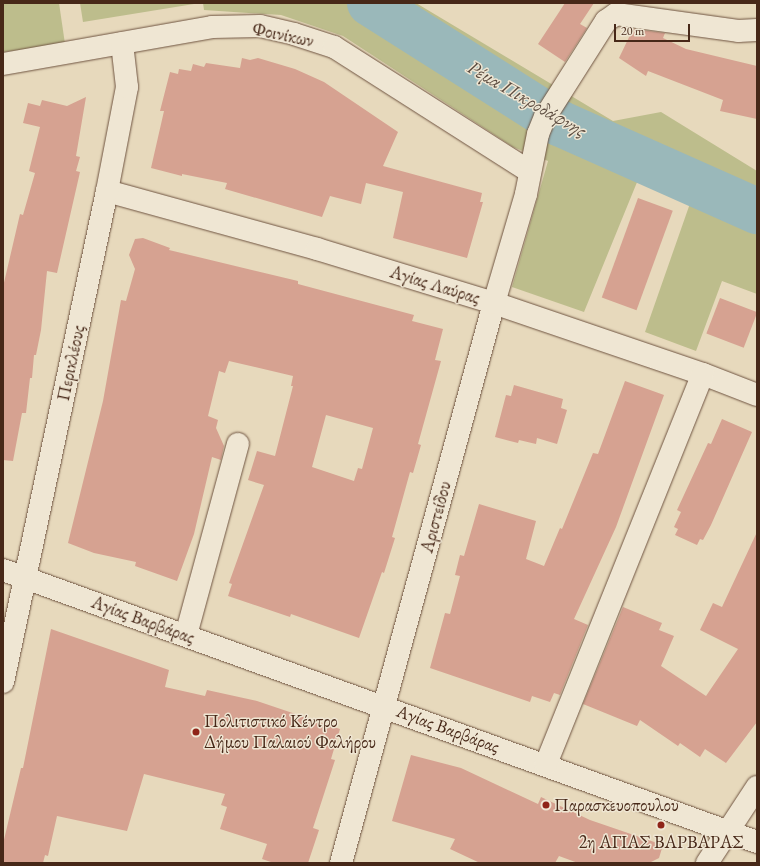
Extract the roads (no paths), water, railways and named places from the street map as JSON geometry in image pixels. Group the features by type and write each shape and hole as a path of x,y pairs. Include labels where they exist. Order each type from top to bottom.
{"street":[{"name":"Αριστείδου","path":"341,863 494,303 526,194 529,171 538,134 544,117 556,102 606,21 616,14 738,30 755,30"},
{"name":"Φοινίκων","path":"3,64 212,27 260,26 294,34 334,48 370,68 529,171"},
{"name":"Περικλέους","path":"3,682 24,577 108,192 127,87 122,43"},
{"name":"Αγίας Λαύρας","path":"108,192 317,249 494,303 703,374 757,395"},
{"path":"546,764 703,374"},
{"path":"186,635 238,444"},
{"name":"Αγίας Βαρβάρας","path":"3,570 546,764 757,842"},
{"path":"707,863 757,787"}],"waterway":[{"name":"Ρέμα Πικροδάφνης","path":"370,3 559,123 757,211"}],"place":[{"name":"Πολιτιστικό Κέντρο Δήμου Παλαιού Φαλήρου","path":"196,732"},
{"name":"Παρασκευοπουλου","path":"546,805"},
{"name":"2η ΑΓΙΑΣ ΒΑΡΒΑΡΑΣ","path":"661,825"}]}
